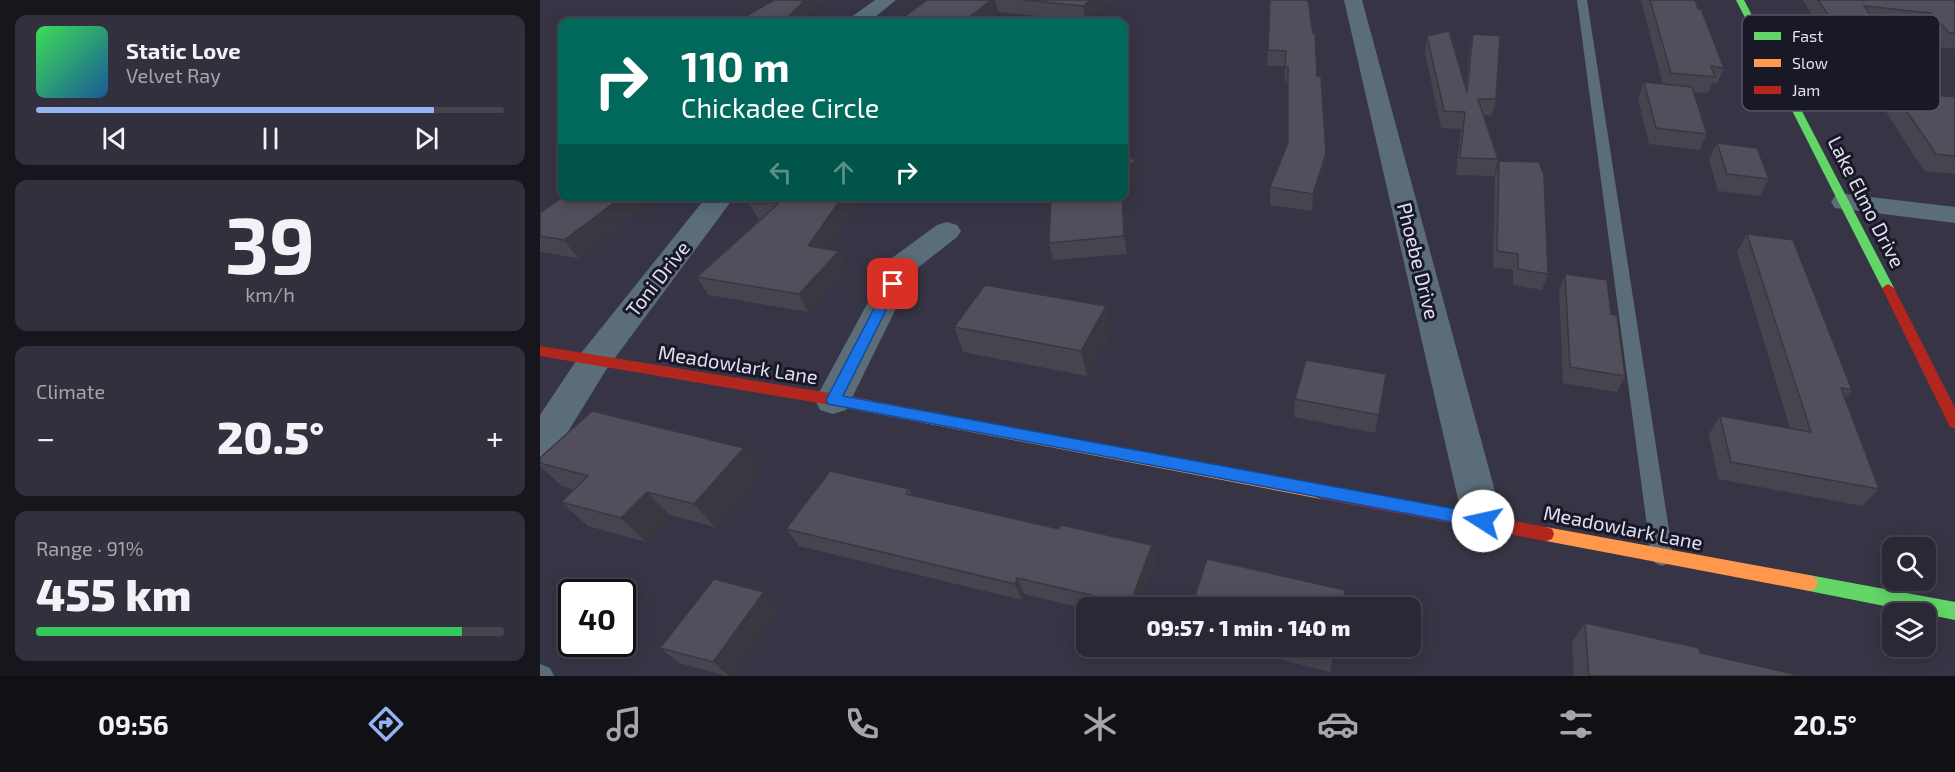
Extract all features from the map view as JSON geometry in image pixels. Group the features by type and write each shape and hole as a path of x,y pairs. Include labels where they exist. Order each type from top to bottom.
{"street":[{"path":"862,18 887,0"},
{"name":"Phoebe Drive","path":"1353,0 1483,521"},
{"name":"Lake Elmo Drive","path":"1740,0 1748,15"},
{"name":"Lake Elmo Drive","path":"1798,111 1955,423"},
{"name":"Toni Drive","path":"540,445 594,361 718,201"},
{"path":"1845,201 1955,215"},
{"path":"833,400 903,265 947,231"},
{"name":"Meadowlark Lane","path":"540,351 833,400 1955,611"}],"lane":[{"path":"1582,0 1662,556"}],"building":[{"path":"774,0 805,0 787,18 743,18"},
{"path":"927,0 991,0 968,18 902,18"},
{"path":"1023,0 1091,0 1083,6"},
{"path":"1270,0 1308,0 1313,33 1315,33 1317,76 1321,76 1326,153 1313,194 1270,187 1288,143 1288,67 1285,67 1286,51 1268,50"},
{"path":"1650,0 1695,0 1698,9 1701,9 1724,68 1711,66 1715,77 1671,73"},
{"path":"1818,0 1955,0 1955,33 1949,33 1940,23 1940,15 1931,13 1864,6 1870,15 1828,15"},
{"path":"1449,31 1467,92 1473,34 1500,36 1496,99 1478,99 1498,159 1460,158 1465,112 1444,111 1427,36"},
{"path":"1644,82 1692,87 1707,134 1656,128"},
{"path":"1940,96 1955,97 1955,156 1936,154 1907,111 1940,111"},
{"path":"1717,143 1757,148 1769,179 1727,174"},
{"path":"1128,156 1136,161 1128,165"},
{"path":"1499,161 1539,162 1544,175 1548,274 1518,269 1518,254 1497,251"},
{"path":"558,200 616,201 564,240 540,236 540,213"},
{"path":"751,201 840,201 808,246 839,251 799,294 697,277 779,203 749,203"},
{"path":"1051,201 1122,201 1124,236 1049,243"},
{"path":"1747,234 1793,240 1852,390 1841,388 1879,489 1731,462 1720,416 1811,432"},
{"path":"1565,274 1607,280 1611,314 1617,315 1625,376 1570,367"},
{"path":"985,285 1106,306 1081,351 954,327"},
{"path":"1306,360 1386,374 1379,415 1295,399"},
{"path":"592,411 744,448 694,504 647,492 621,518 561,502 588,476 540,463 540,458"},
{"path":"830,471 909,489 906,494 1059,529 1061,525 1152,545 1133,597 1100,597 1017,578 1015,584 786,529"},
{"path":"1207,559 1345,590 1344,597 1195,597"},
{"path":"714,579 764,592 713,662 660,648"},
{"path":"1585,623 1699,648 1700,653 1802,676 1589,676"}],"traffic: fast":[{"path":"1740,0 1748,15"},
{"path":"1797,111 1888,288"},
{"path":"1809,583 1955,611"}],"traffic: slow":[{"path":"836,400 1321,492"},
{"path":"1546,534 1809,583"}],"traffic: jam":[{"path":"1888,288 1955,423"},
{"path":"540,351 836,400"},
{"path":"1321,492 1546,534"}],"route":[{"path":"893,284 833,400 1483,521"}]}
